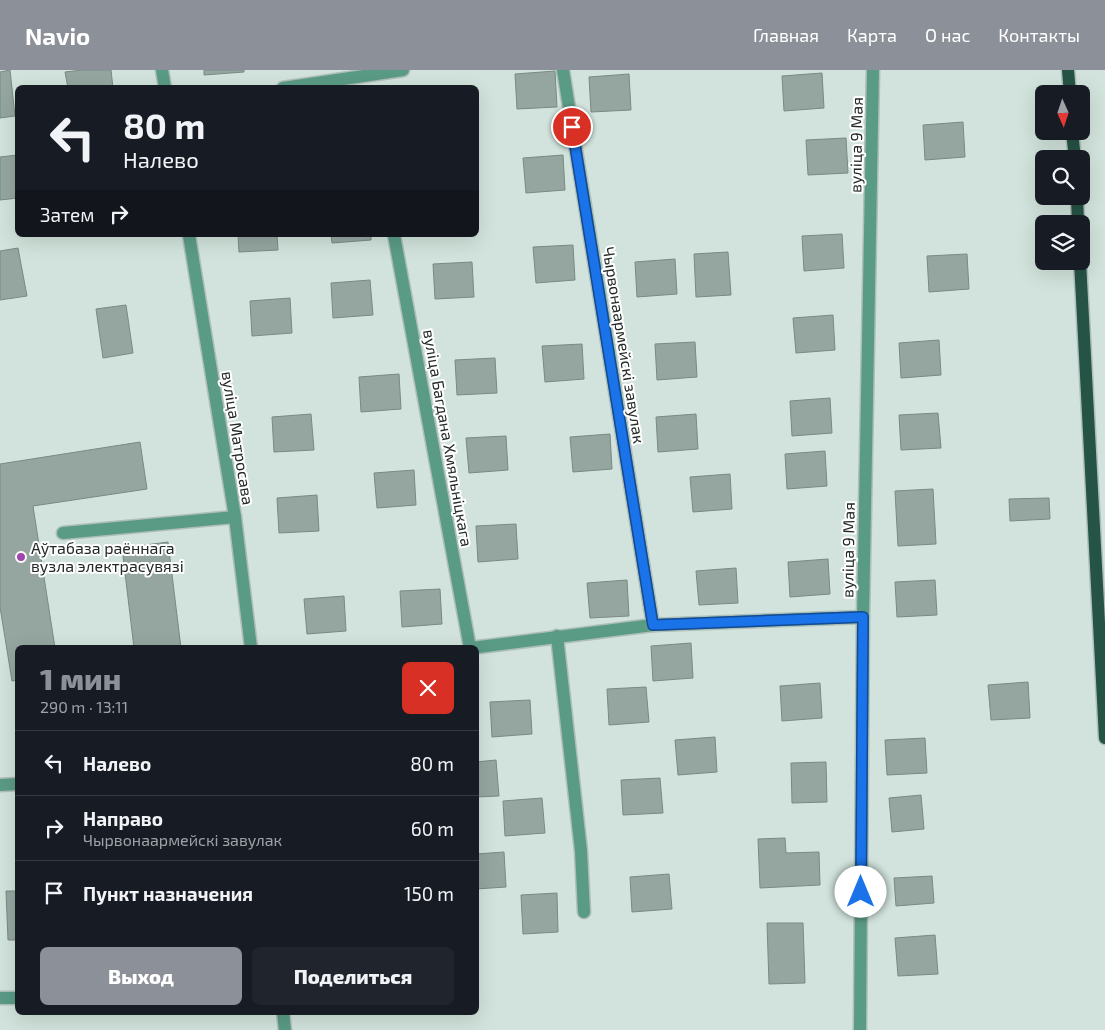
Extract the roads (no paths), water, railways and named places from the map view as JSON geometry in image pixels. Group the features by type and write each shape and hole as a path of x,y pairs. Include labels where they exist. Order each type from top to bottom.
{"main road":[{"path":"1068,70 1069,85"},
{"path":"1080,270 1105,738"}],"street":[{"path":"162,70 164,85"},
{"path":"308,85 366,78 403,70"},
{"name":"Чырвонаармейскі завулак","path":"563,70 653,625"},
{"name":"вуліца 9 Мая","path":"860,1030 863,617 873,70"},
{"name":"вуліца Матросава","path":"189,237 235,517 250,645"},
{"name":"вуліца Багдана Хмяльніцкага","path":"394,237 469,645"},
{"path":"63,533 235,517"},
{"path":"479,647 653,625 863,617"},
{"path":"557,636 581,851 584,912"},
{"path":"0,785 15,784"},
{"path":"0,998 15,998"},
{"path":"284,1015 285,1030"}],"place":[{"name":"Аўтабаза раённага вузла электрасувязі","path":"21,557"}]}
